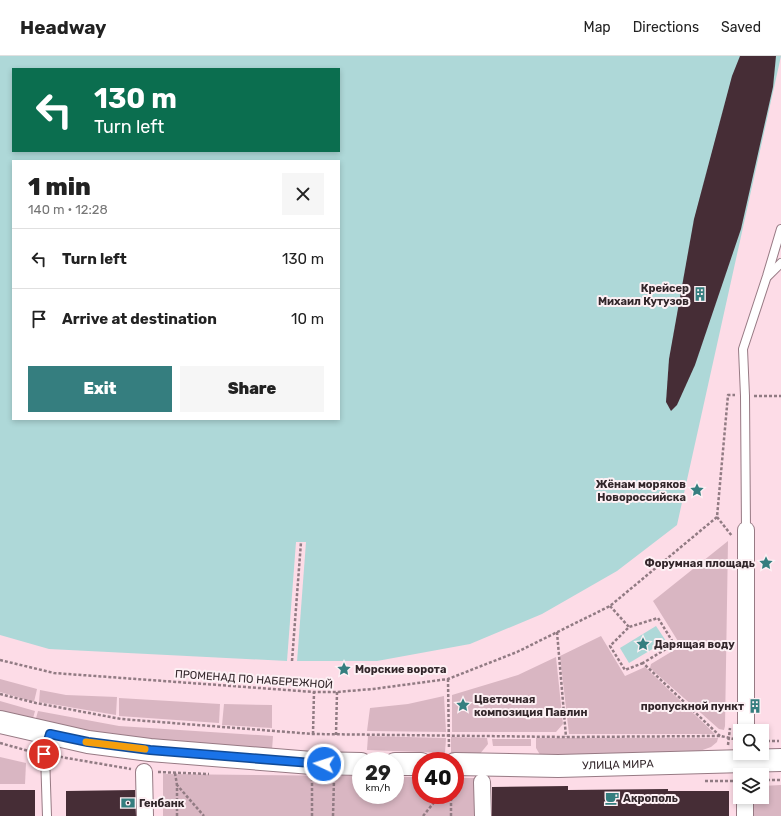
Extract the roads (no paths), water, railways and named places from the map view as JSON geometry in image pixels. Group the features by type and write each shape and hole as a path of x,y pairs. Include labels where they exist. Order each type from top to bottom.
{"street":[{"path":"746,530 746,724"},
{"path":"0,722 88,742 150,750 312,763 352,764"},
{"name":"УЛИЦА МИРА","path":"464,760 558,766 745,763 781,760"},
{"path":"144,772 145,816"},
{"path":"482,782 482,816"},
{"path":"745,804 745,816"}],"lane":[{"path":"746,530 745,396 743,349 781,229"},
{"path":"767,276 781,263"},
{"path":"48,816 44,754 50,734"}],"water":[{"path":"0,56 781,56 677,525 617,571 542,614 470,644 377,661 287,661 49,649 0,635"},
{"name":"Дарящая воду","path":"656,626 666,641 629,663 620,648"}],"place":[{"name":"Крейсер Михаил Кутузов","path":"700,294"},
{"name":"Жёнам моряков Новороссийска","path":"697,490"},
{"name":"Форумная площадь","path":"766,563"},
{"name":"Дарящая воду","path":"643,644"},
{"name":"Морские ворота","path":"344,669"},
{"name":"Цветочная композиция Павлин","path":"463,705"},
{"name":"пропускной пункт","path":"755,706"},
{"name":"Акрополь","path":"612,798"},
{"name":"Генбанк","path":"128,803"}]}
